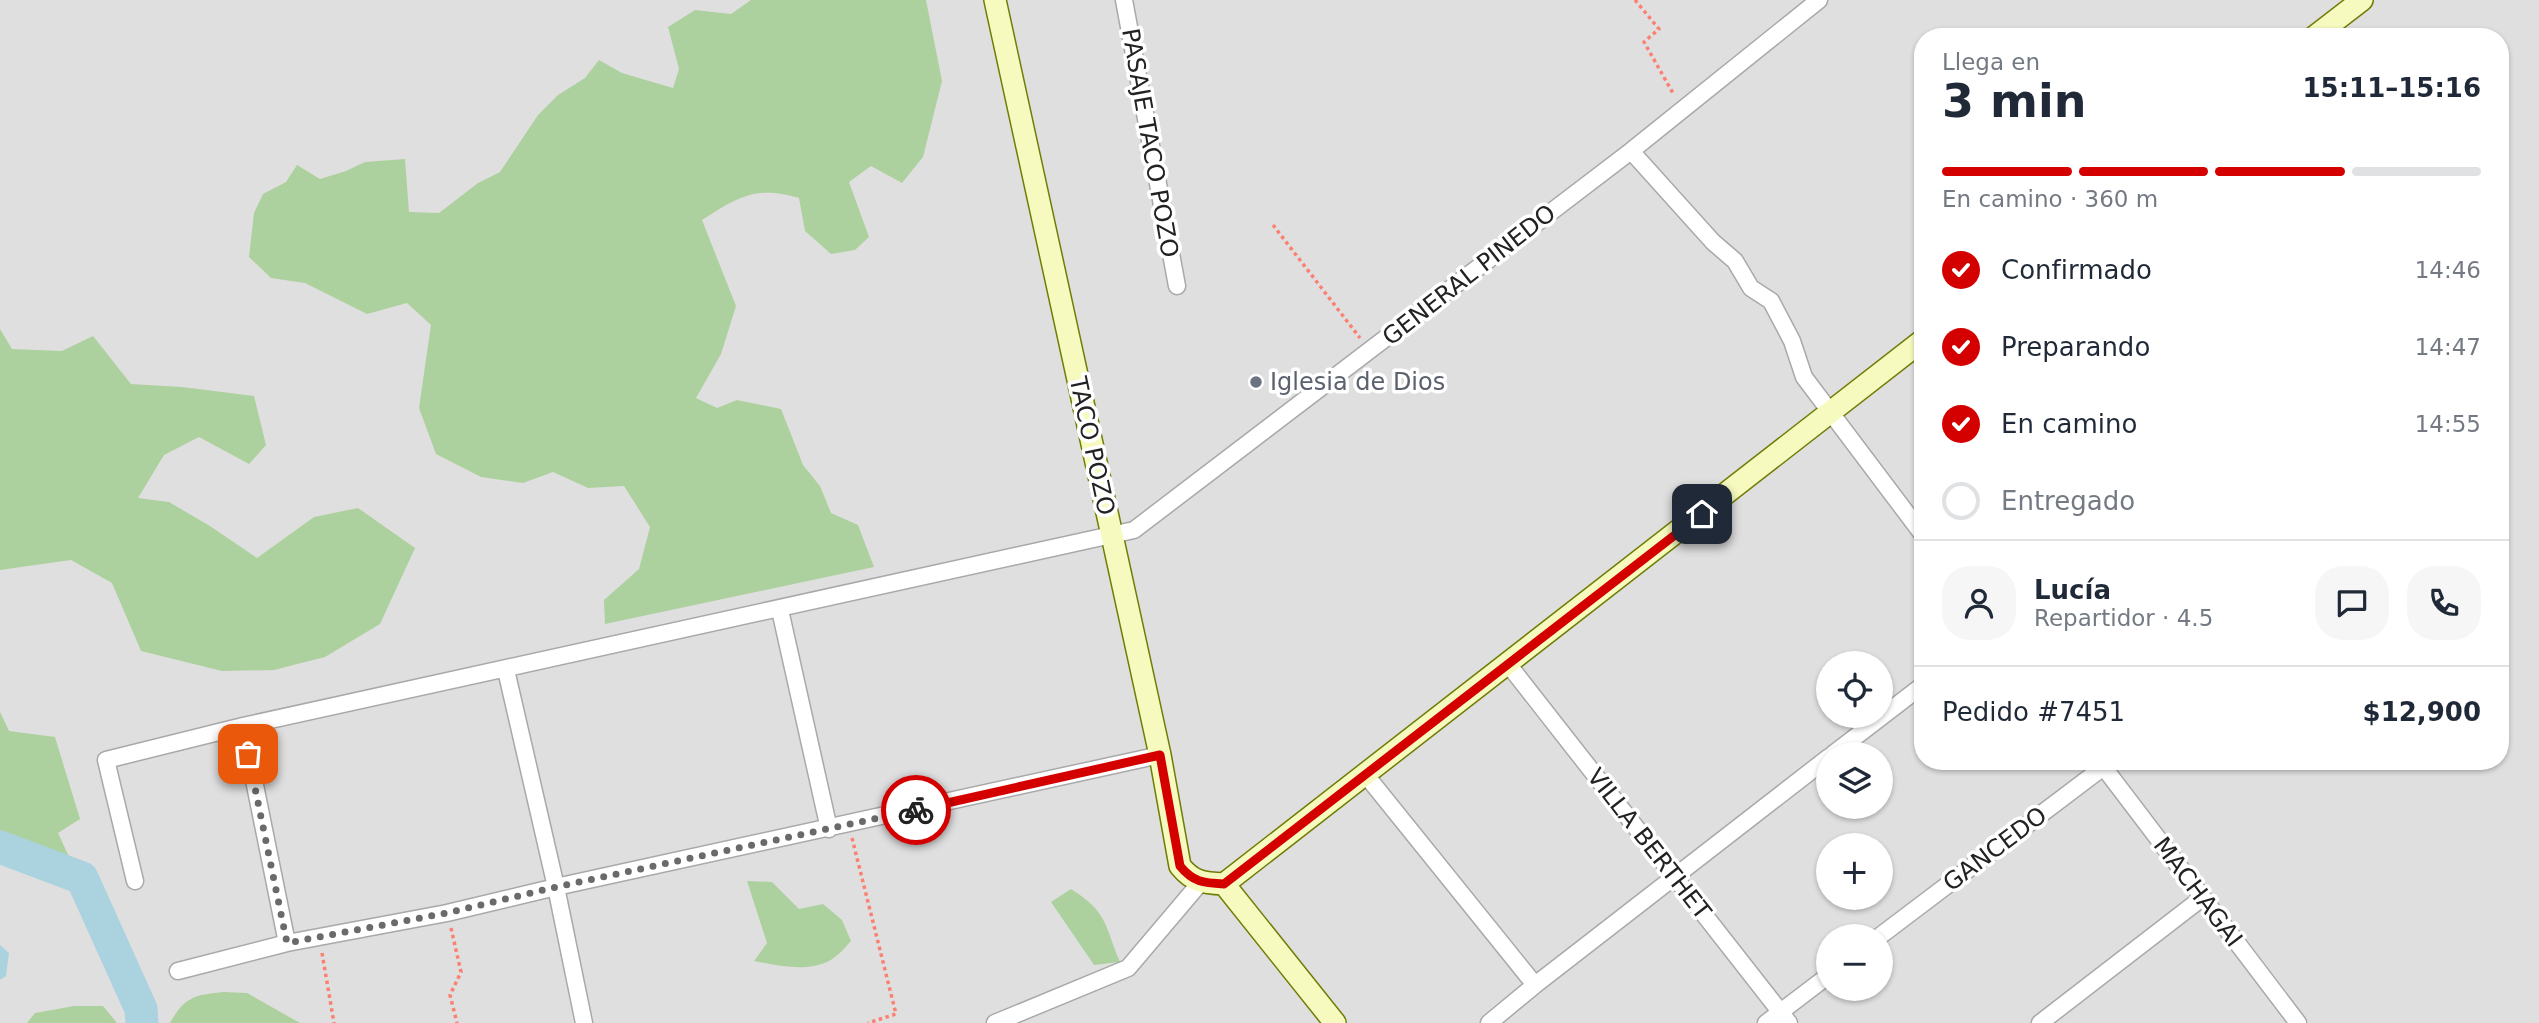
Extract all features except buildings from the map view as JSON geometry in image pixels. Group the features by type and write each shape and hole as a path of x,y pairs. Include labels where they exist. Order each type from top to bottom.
{"street":[{"name":"TACO POZO","path":"995,0 1160,755 1180,866 1190,878 1200,883"},
{"name":"PASAJE TACO POZO","path":"1124,0 1177,286"},
{"name":"GENERAL PINEDO","path":"135,881 106,760 243,726 1134,530 1631,151 1819,0"},
{"path":"2326,28 2362,0"},
{"path":"1631,151 1713,242 1735,261 1751,288 1771,301 1792,341 1804,377 1914,523"},
{"path":"995,1023 1128,968 1200,883 1224,884 1914,347"},
{"path":"780,610 829,829"},
{"name":"VILLA BERTHET","path":"1508,664 1785,1017"},
{"path":"506,670 584,1023"},
{"path":"1849,742 1914,692"},
{"path":"243,726 287,943"},
{"path":"178,971 287,943 447,913 1160,755"},
{"path":"1489,1023 1816,767"},
{"name":"GANCEDO","path":"1893,926 2095,770"},
{"name":"MACHAGAI","path":"2109,770 2202,898 2298,1023"},
{"path":"1365,774 1535,985"},
{"path":"1224,884 1335,1023"},
{"path":"2040,1023 2202,898"},
{"path":"1766,1023 1785,1017 1816,987"}],"path":[{"path":"1635,0 1659,29 1644,42 1682,109"},
{"path":"1273,225 1370,351"},
{"path":"849,825 897,1014 868,1023"},
{"path":"447,913 461,972 450,995 457,1023"},
{"path":"320,936 334,1023"}],"shaded area":[{"path":"0,0 2539,0 2539,1023 0,1023"}],"green space":[{"path":"751,0 926,0 942,81 923,157 902,183 871,166 849,182 869,237 855,250 831,254 805,231 799,198 784,194 759,193 748,196 726,205 702,220 736,306 721,354 696,398 717,408 737,400 781,409 803,465 820,486 831,513 858,525 874,567 605,624 604,600 639,569 650,527 624,486 588,488 553,472 523,483 481,477 436,454 419,408 431,325 407,303 367,314 305,283 271,278 249,257 254,213 263,194 286,182 297,165 320,179 365,162 405,159 409,212 439,213 478,183 500,172 538,115 558,95 585,78 599,60 622,73 673,88 679,69 668,27 695,10 731,14"},
{"path":"0,329 12,349 62,351 93,336 131,384 254,396 266,445 249,464 199,437 164,455 138,498 169,502 257,558 314,517 358,508 415,548 380,624 325,657 274,670 222,671 141,651 112,583 71,560 0,570"},
{"path":"0,712 9,731 55,737 80,819 58,833 70,859 57,858 0,836"},
{"path":"747,881 772,882 799,909 823,904 842,920 851,941 835,957 817,965 796,967 754,961 767,943"},
{"path":"1071,889 1099,913 1120,962 1094,965 1051,902"},
{"path":"224,992 247,993 300,1023 170,1023 181,1007 192,998"},
{"path":"74,1006 103,1006 117,1023 27,1023 35,1013"}],"water":[{"path":"0,945 9,953 6,976 0,980"}],"waterway":[{"path":"0,847 82,878 141,1009 142,1023"}],"way so far":[{"path":"248,754 287,943 447,913 916,810"}],"place":[{"name":"Iglesia de Dios","path":"1256,382"}],"route":[{"path":"916,810 1160,755 1180,866 1190,878 1200,883 1224,884 1702,514"}]}
